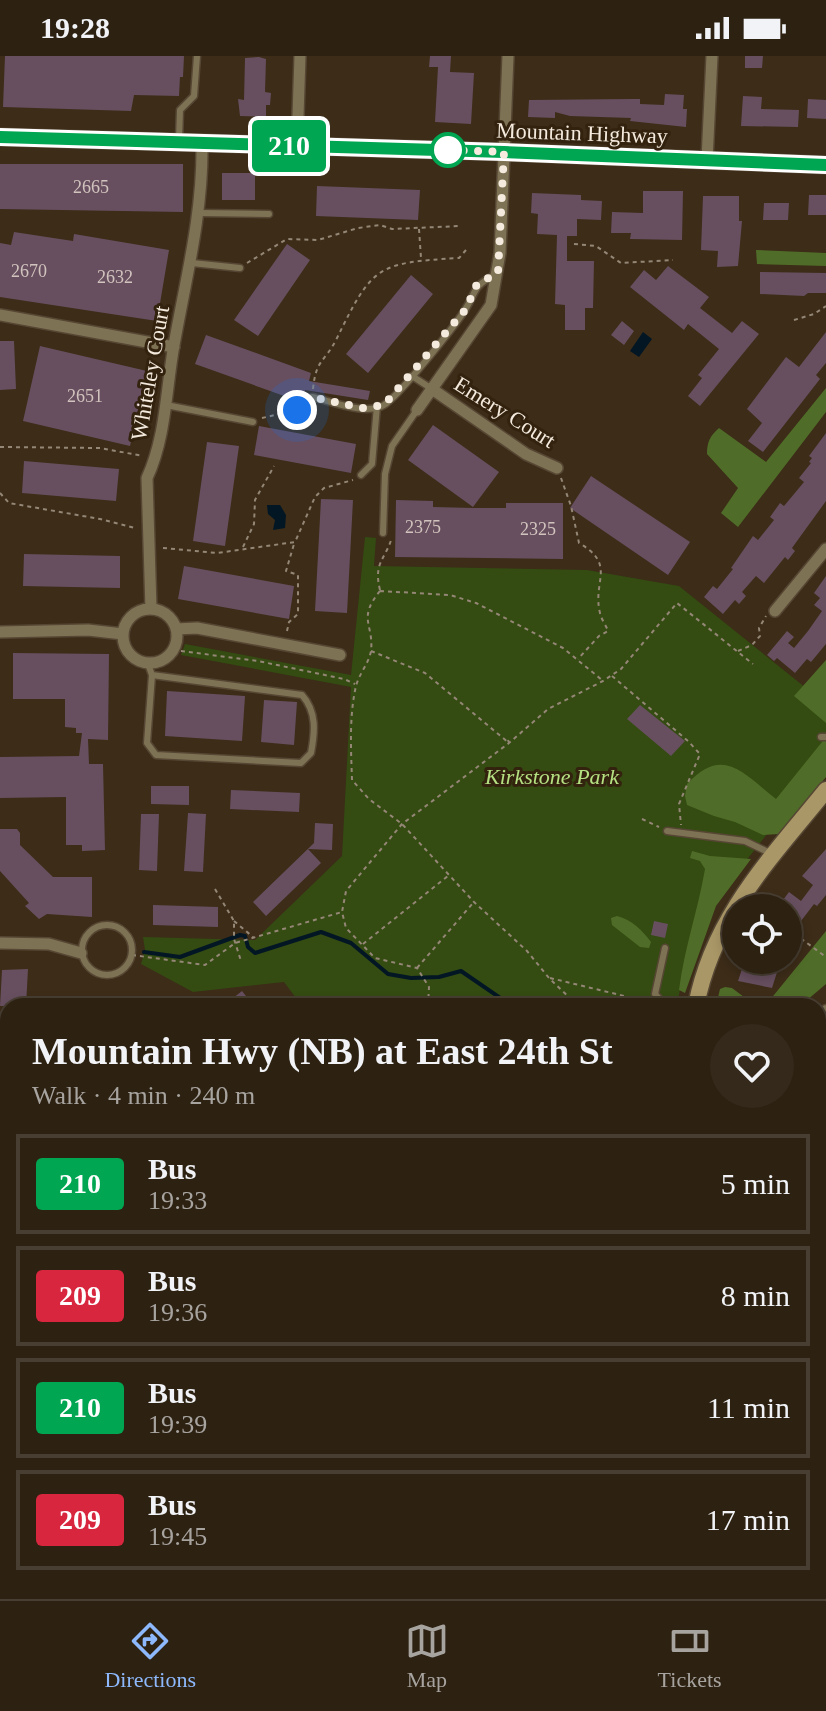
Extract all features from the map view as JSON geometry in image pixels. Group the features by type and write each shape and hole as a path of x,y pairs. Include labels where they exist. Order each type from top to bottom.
{"main road":[{"name":"Mountain Highway","path":"0,137 826,165"},
{"path":"698,998 706,964 734,906 826,790"}],"street":[{"path":"297,146 300,56"},
{"path":"417,410 491,305 498,273 508,56"},
{"path":"707,160 712,56"},
{"name":"Whiteley Court","path":"151,609 147,478 156,458 174,347 192,263 199,213 202,144"},
{"path":"0,315 174,347"},
{"name":"Emery Court","path":"432,389 526,454 557,468"},
{"path":"775,611 826,549"},
{"path":"151,609 169,617 176,629 177,640 173,650 150,669 129,654 123,634 130,617 151,609"},
{"path":"176,629 197,628 340,655"},
{"path":"0,632 88,630 123,634"},
{"path":"0,943 49,944 81,953"}],"lane":[{"path":"179,143 180,110 194,96 197,56"},
{"path":"199,213 269,214"},
{"path":"192,263 240,268"},
{"path":"312,397 363,408 384,405 412,376 466,309 477,284 498,273"},
{"path":"412,376 432,389"},
{"path":"165,405 253,422"},
{"path":"361,475 372,464 377,406"},
{"path":"383,533 385,474 392,446 417,410"},
{"path":"150,669 302,695 311,705 314,720 311,753 301,763 156,755 147,743 150,669"},
{"path":"667,831 745,841 773,855"},
{"path":"104,924 113,925 129,936 132,955 122,970 106,975 90,969 81,953 83,940 91,929 104,924"},
{"path":"659,998 655,994 665,948"}],"path":[{"path":"240,268 287,239 318,240 380,225 392,229 460,226"},
{"path":"419,226 421,259"},
{"path":"574,244 596,246 621,263 673,260"},
{"path":"253,422 297,410 312,397 316,366 333,345 369,280 392,266 421,259 459,258 466,250"},
{"path":"794,320 814,314 826,306"},
{"path":"0,447 100,448 156,458"},
{"path":"242,548 254,524 255,500 274,466"},
{"path":"557,468 571,506 579,543 592,551 602,572 600,612 608,631 599,636 577,660"},
{"path":"284,644 289,622 298,614 298,575 286,571 315,497 324,488 348,483 361,475"},
{"path":"0,493 9,503 148,529"},
{"path":"380,591 377,580 382,556 391,540 392,525"},
{"path":"149,547 217,553 295,542"},
{"path":"380,591 450,595 476,603 563,648 603,681"},
{"path":"380,591 369,604 367,626 371,651 356,685 352,780 369,799 402,824 570,998"},
{"path":"428,998 428,985 417,969 375,958 346,928 342,912 346,891 402,824 548,709 621,669 676,602 753,664"},
{"path":"737,651 752,645 760,636 759,628 764,617 775,611"},
{"path":"173,650 258,661 344,679 356,685"},
{"path":"371,651 425,673 508,742"},
{"path":"621,669 627,670"},
{"path":"611,675 700,754 679,804 681,825"},
{"path":"642,819 667,831"},
{"path":"362,945 449,875"},
{"path":"215,889 234,921 253,938"},
{"path":"417,969 474,902"},
{"path":"132,955 205,965 235,941 342,912"},
{"path":"234,921 235,941 241,961"},
{"path":"802,939 826,957"},
{"path":"549,978 633,998"}],"green space":[{"path":"756,250 826,253 826,266 757,264"},
{"path":"826,388 826,412 738,527 721,513 738,488 707,454 711,437 719,428 766,462"},
{"name":"Kirkstone Park","path":"365,537 376,538 374,566 587,570 679,586 826,704 826,760 718,896 683,973 678,998 296,998 284,982 193,992 141,964 145,950 143,937 255,940 342,856 351,687 181,655 185,644 351,675"},
{"path":"826,660 826,723 794,696"},
{"path":"826,737 826,777 779,834 763,835 687,805 687,784 711,766 722,765 743,773 776,799"},
{"path":"692,851 710,856 751,859 716,906 685,993 679,990 681,975 705,869 700,861 690,858"},
{"path":"617,916 640,930 651,942 649,948 640,947 612,925 611,918"},
{"path":"826,931 826,984 809,998 772,998 791,974 802,974 802,961"},
{"path":"732,988 745,998 718,998 720,989"}],"water":[{"path":"643,332 652,339 639,357 630,351"},
{"path":"267,505 280,505 286,515 285,528 273,530 275,520 268,514"}],"building":[{"path":"5,56 184,56 183,77 180,77 179,96 134,95 131,111 3,107"},
{"path":"430,56 451,56 450,72 474,73 471,124 435,122 438,67 429,67"},
{"path":"745,56 763,56 762,68 745,68"},
{"path":"245,58 266,59 265,92 271,93 270,105 266,105 266,117 240,116 238,99 244,100"},
{"path":"665,94 684,95 686,127 630,121 631,118 570,116 555,112 555,118 528,117 529,100 640,99 640,104 664,105"},
{"path":"743,96 762,97 761,109 799,110 798,127 741,126"},
{"path":"808,99 826,100 826,119 807,118"},
{"path":"0,164 183,164 183,212 0,209"},
{"path":"222,173 255,173 255,200 222,200"},
{"path":"317,186 420,190 418,220 316,216"},
{"path":"643,191 683,191 682,240 630,239 631,233 611,233 612,212 643,213"},
{"path":"532,193 581,195 581,200 602,201 601,220 577,219 577,236 567,236 567,261 594,261 593,308 585,308 585,330 565,330 565,305 555,304 557,235 537,234 538,214 531,213"},
{"path":"809,195 826,195 826,215 808,215"},
{"path":"703,196 739,196 739,221 742,221 738,266 717,267 718,251 701,250"},
{"path":"764,203 789,203 788,220 763,220"},
{"path":"14,232 73,241 74,234 169,250 157,321 0,297 0,243 11,245"},
{"path":"287,244 310,260 258,336 234,320"},
{"path":"668,266 709,297 700,308 732,333 742,321 759,334 700,406 688,396 702,378 698,375 719,349 688,324 684,330 630,287 644,270 656,280"},
{"path":"760,272 826,273 826,293 808,293 804,296 760,294"},
{"path":"411,275 433,294 368,373 346,354"},
{"path":"622,321 634,331 624,345 611,335"},
{"path":"826,332 826,363 816,375 820,379 763,452 748,441 762,423 747,409 786,357 799,367"},
{"path":"206,335 311,373 309,381 370,391 368,400 305,390 301,402 195,364"},
{"path":"0,341 14,341 16,389 0,390"},
{"path":"40,346 147,371 130,446 23,421"},
{"path":"433,425 499,472 473,507 408,460"},
{"path":"259,426 356,444 351,473 254,455"},
{"path":"826,433 826,501 792,548 795,551 788,560 785,557 764,583 756,576 742,592 746,596 739,604 735,600 723,614 704,597 713,586 717,589 753,536 758,540 774,520 770,517 780,503 784,506 804,482 799,478 811,463 809,456"},
{"path":"207,442 239,446 225,546 193,541"},
{"path":"24,461 119,469 116,501 22,493"},
{"path":"591,476 690,542 668,575 570,508"},
{"path":"321,499 353,500 347,613 315,611"},
{"path":"396,500 433,501 433,507 474,508 506,508 506,503 563,503 563,559 395,557"},
{"path":"24,554 120,556 120,588 23,586"},
{"path":"184,566 294,586 289,619 178,599"},
{"path":"826,576 826,644 811,662 807,659 795,673 777,658 774,661 767,655 787,631 794,637 788,643 794,648 808,631 822,611 814,605 820,598 814,593"},
{"path":"13,653 109,654 108,740 88,739 89,764 103,764 105,850 82,851 82,845 66,845 66,797 0,798 0,757 79,756 82,733 76,733 76,728 65,727 65,699 13,699"},
{"path":"167,691 245,696 242,741 165,736"},
{"path":"264,700 297,702 294,745 261,742"},
{"path":"640,705 685,741 671,756 627,719"},
{"path":"151,786 189,786 189,805 151,804"},
{"path":"231,790 300,793 299,812 230,809"},
{"path":"188,813 206,814 203,872 184,871"},
{"path":"141,814 159,814 157,871 139,870"},
{"path":"315,823 333,824 332,850 308,849 321,863 266,916 253,902 314,843"},
{"path":"0,829 17,829 20,845 53,877 92,877 92,917 47,914 39,919 25,906 29,903 0,871"},
{"path":"826,849 826,895 802,920 802,900 813,885 802,876"},
{"path":"153,905 218,907 218,927 153,925"},
{"path":"654,921 668,924 665,938 651,935"},
{"path":"28,969 26,998 0,998 2,970"},
{"path":"740,974 776,974 772,988 738,981"},
{"path":"242,991 248,998 233,998"}],"waterway":[{"path":"144,952 180,957 240,935 245,936 248,947 255,953 321,932 351,943 388,974 411,978 439,977 461,971 500,998"}],"bus line":[{"name":"210","path":"0,137 826,165"}],"route":[{"path":"297,410 312,397 363,408 384,405 466,309 477,284 498,273 504,152 448,150"}]}
